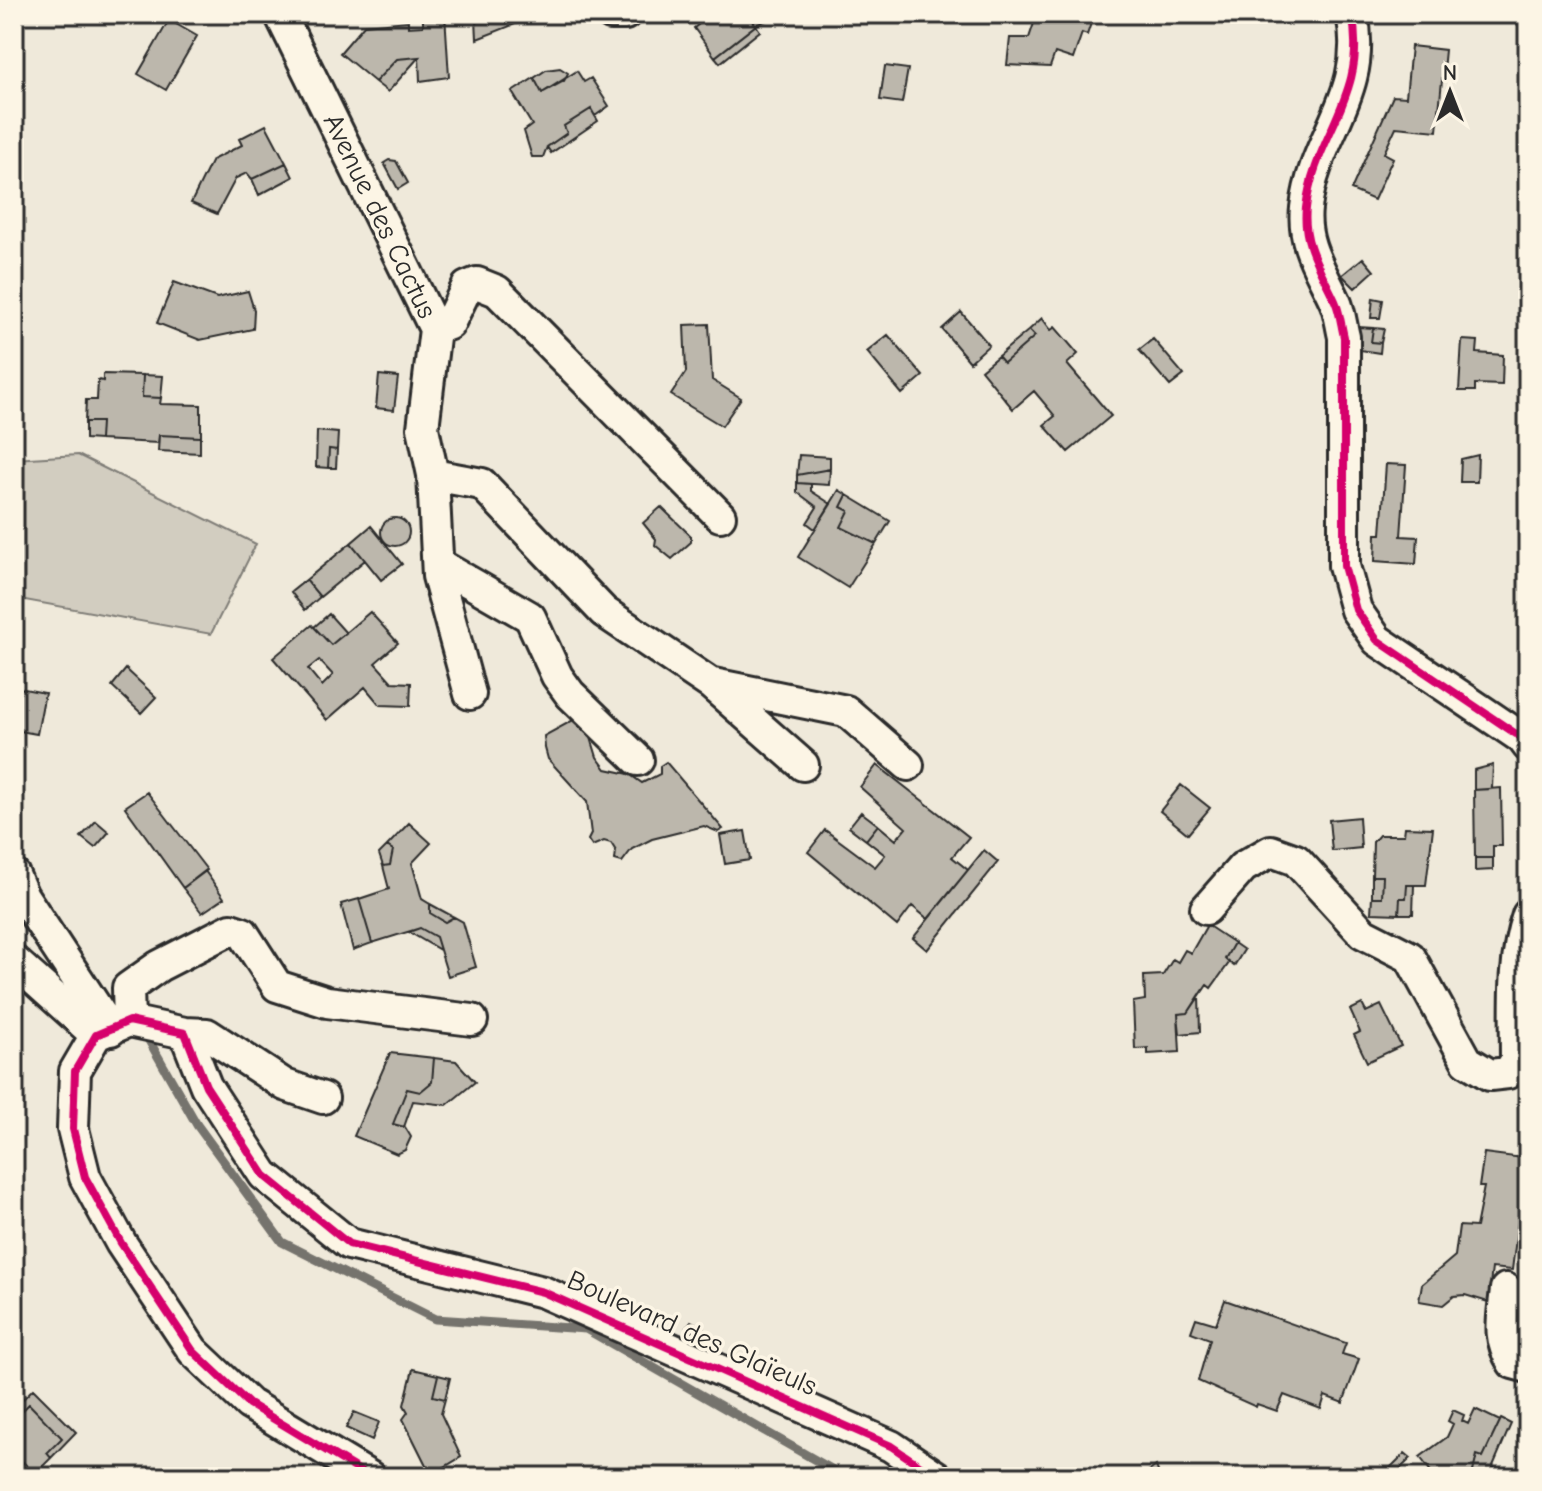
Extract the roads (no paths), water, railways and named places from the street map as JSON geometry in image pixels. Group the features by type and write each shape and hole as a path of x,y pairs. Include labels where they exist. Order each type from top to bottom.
{"street":[{"name":"Avenue des Cactus","path":"280,14 435,329 423,428 433,475 438,564 470,694"},
{"path":"611,14 625,14"},
{"path":"1352,14 1356,62 1349,94 1320,155 1306,206 1306,231 1314,261 1337,304 1344,337 1344,566 1356,610 1377,640 1522,738 1528,746"},
{"path":"435,329 449,324 467,287 477,283 497,291 720,516"},
{"path":"433,475 482,484 604,612 711,684 803,765"},
{"path":"438,564 530,617 557,676 570,694 638,760"},
{"path":"711,684 846,711 908,765"},
{"path":"1206,909 1243,867 1271,851 1296,860 1363,933 1410,957 1467,1061 1490,1075 1508,1073 1516,1061 1516,975 1520,937 1528,915"},
{"path":"14,875 23,896 112,1029"},
{"path":"370,1477 249,1404 193,1351 121,1243 85,1177 73,1129 75,1071 112,1029 128,988 159,966 231,929 243,933 277,986 327,1002 472,1020"},
{"path":"14,961 112,1029 207,1034 285,1085 323,1098"},
{"name":"Boulevard des Glaïeuls","path":"185,1033 206,1086 264,1175 349,1244 543,1292 877,1439 937,1477"},
{"path":"1506,1289 1500,1330 1504,1348 1513,1363 1528,1367"}],"waterway":[{"path":"147,1037 197,1125 282,1242 435,1319 586,1329 845,1477"}]}
